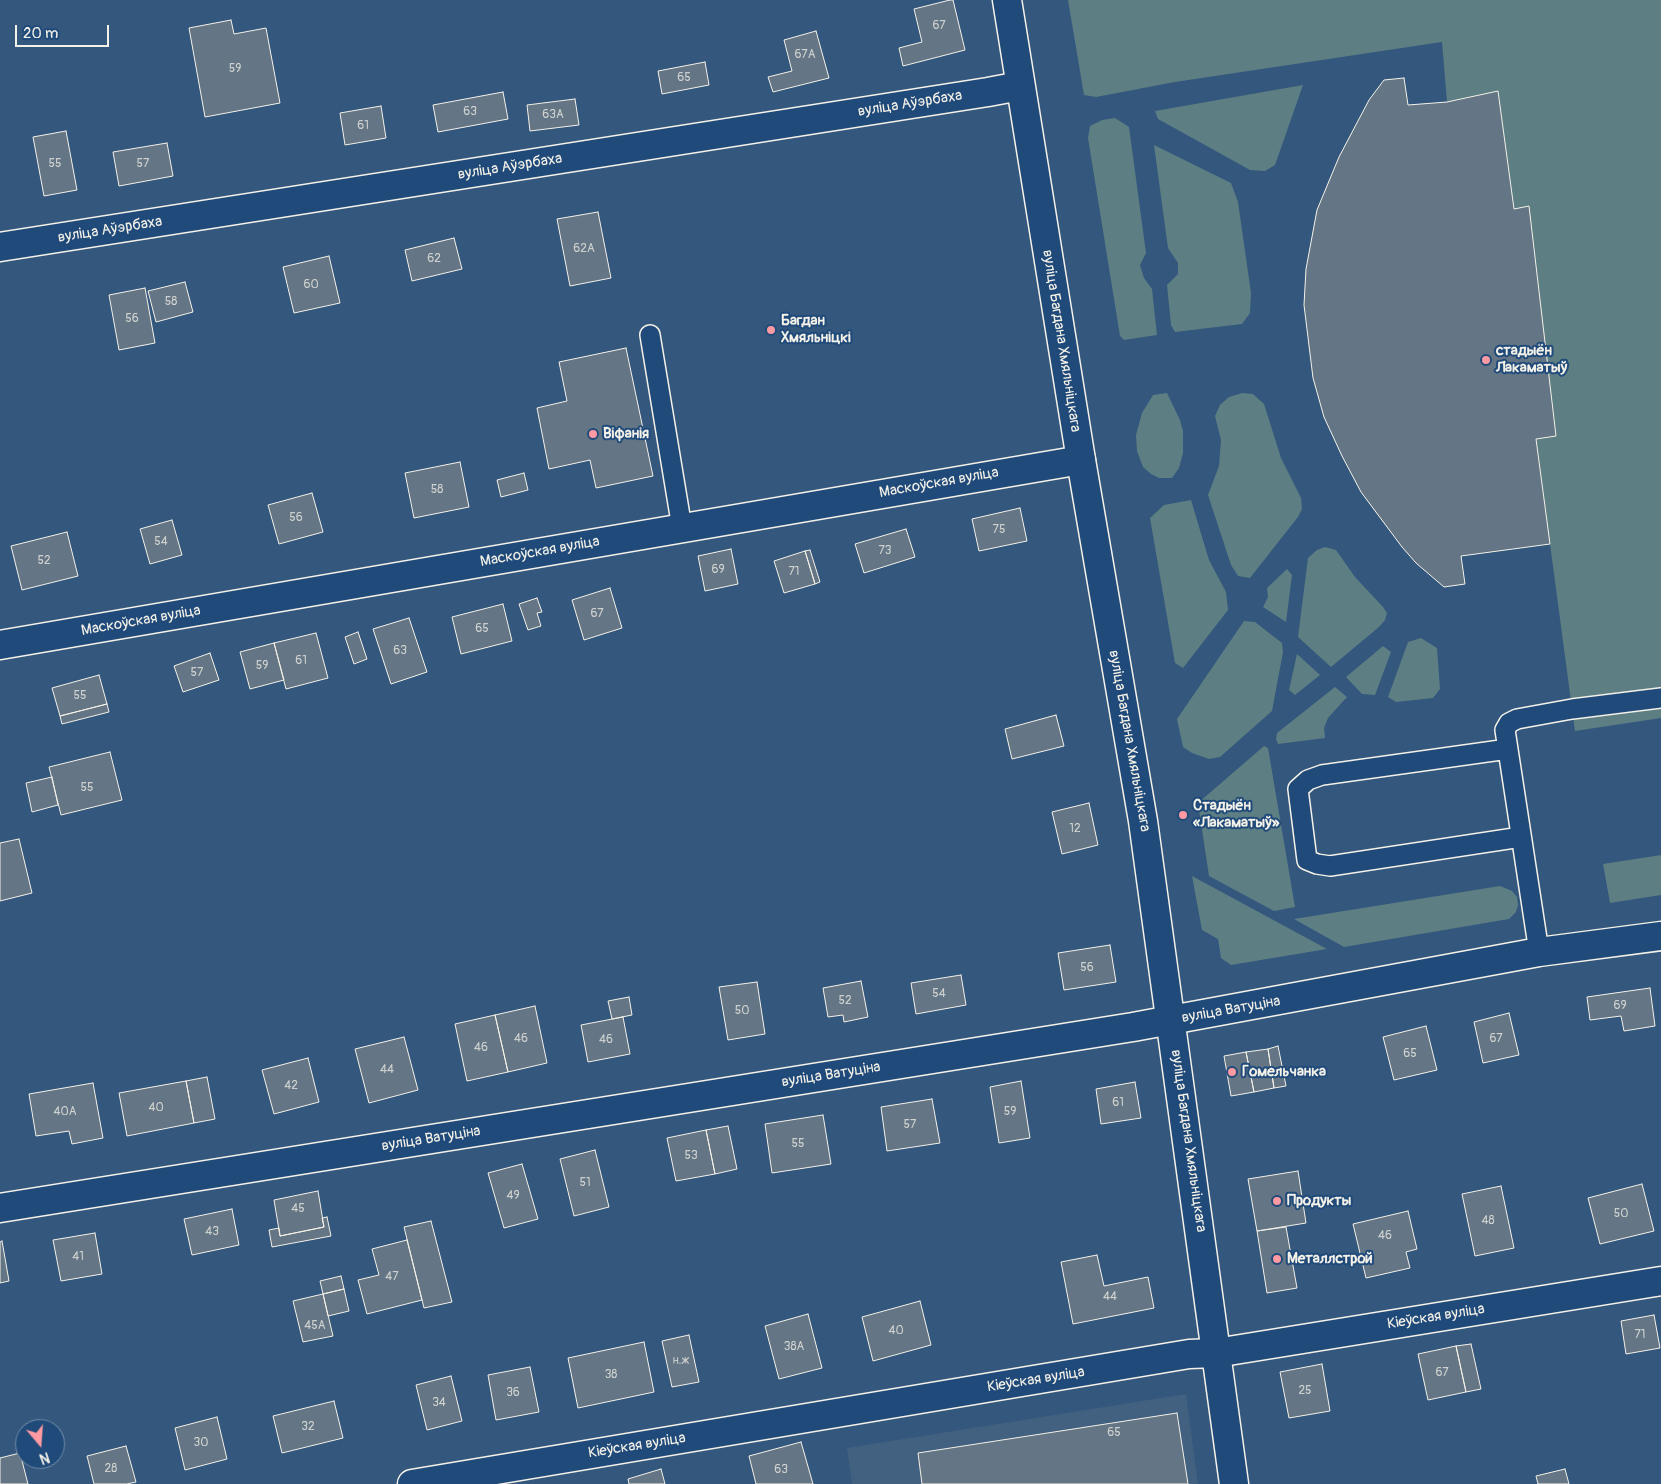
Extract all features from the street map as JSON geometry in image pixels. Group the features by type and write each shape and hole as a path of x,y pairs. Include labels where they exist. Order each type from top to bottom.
{"street":[{"name":"вуліца Багдана Хмяльніцкага","path":"1007,0 1080,460 1144,821 1234,1484"},
{"name":"вуліца Аўэрбаха","path":"0,247 1020,86"},
{"name":"Маскоўская вуліца","path":"0,645 1080,460"},
{"name":"вуліца Ватуціна","path":"0,1208 1208,1015 1539,952 1661,936"},
{"name":"Кіеўская вуліца","path":"412,1484 1189,1354 1216,1353 1661,1281"}],"lane":[{"path":"650,335 682,528"},
{"path":"1539,952 1505,730 1509,723 1517,719 1572,709 1661,698"},
{"path":"1508,749 1322,775 1308,780 1298,789 1306,860 1330,866 1521,837"}],"shaded area":[{"path":"1186,1394 1198,1484 852,1484 847,1448"}],"green space":[{"name":"стадыён Лакаматыў","path":"1068,0 1661,0 1661,718 1575,731 1550,544 1461,556 1465,584 1444,587 1416,563 1361,492 1324,417 1313,378 1304,305 1306,269 1317,210 1339,157 1369,100 1384,80 1404,78 1408,105 1447,102 1442,42 1175,82 1096,97 1084,95"},
{"path":"1303,85 1275,165 1265,171 1250,170 1158,119 1155,111"},
{"path":"1115,118 1129,127 1146,253 1140,265 1144,278 1152,289 1157,335 1124,340 1120,336 1088,138 1090,126 1102,120"},
{"path":"1154,145 1231,183 1238,202 1251,293 1250,313 1242,324 1175,332 1171,325 1167,285 1178,274 1178,263 1168,248"},
{"path":"1167,393 1180,420 1183,431 1183,453 1179,468 1172,478 1159,478 1143,467 1137,451 1136,435 1142,413 1153,395"},
{"path":"1242,393 1253,394 1264,404 1281,458 1301,498 1302,509 1298,517 1250,578 1238,576 1231,565 1208,495 1219,466 1221,440 1215,416 1220,405 1229,397"},
{"path":"1191,500 1209,560 1226,592 1228,610 1183,668 1175,663 1150,518 1164,505"},
{"path":"1325,547 1336,550 1355,577 1387,613 1385,620 1379,627 1331,667 1298,637 1308,558 1317,550"},
{"path":"1287,569 1292,575 1286,622 1263,607 1268,597 1267,588"},
{"path":"1244,621 1255,622 1282,643 1283,652 1272,711 1220,757 1209,759 1192,753 1183,747 1177,719"},
{"path":"1421,638 1437,648 1440,689 1433,698 1396,702 1388,697 1408,642"},
{"path":"1383,646 1391,652 1375,695 1362,694 1346,677"},
{"path":"1297,654 1320,675 1295,695 1289,690"},
{"path":"1335,687 1347,697 1328,718 1324,728 1325,738 1278,744 1276,739 1277,733"},
{"path":"1264,746 1268,748 1295,907 1274,911 1209,876 1198,803"},
{"path":"1661,855 1661,895 1610,903 1603,864"},
{"path":"1192,876 1327,949 1231,965 1221,958 1218,939 1202,930"},
{"path":"1500,886 1512,891 1517,897 1518,905 1516,912 1509,919 1344,947 1294,919"}],"building":[{"path":"953,0 965,50 903,66 899,48 922,42 914,9"},
{"path":"231,20 234,34 266,28 280,103 205,117 189,28"},
{"path":"816,31 829,78 773,92 768,77 792,71 784,40"},
{"path":"705,62 709,85 662,94 658,71"},
{"path":"1404,78 1408,105 1447,102 1498,91 1514,209 1529,206 1556,436 1536,439 1550,544 1461,556 1465,584 1444,587 1416,563 1402,547 1361,492 1342,456 1324,417 1313,378 1304,305 1306,269 1317,210 1339,157 1369,100 1384,80"},
{"path":"503,92 508,119 438,132 433,105"},
{"path":"575,99 579,125 530,131 527,105"},
{"path":"381,106 386,138 345,145 340,113"},
{"path":"66,131 77,190 44,196 33,137"},
{"path":"167,143 173,176 119,186 113,152"},
{"path":"598,212 611,278 570,286 557,219"},
{"path":"454,238 462,269 412,281 405,250"},
{"path":"329,256 340,303 294,313 283,267"},
{"path":"185,282 193,312 156,322 148,291"},
{"path":"145,288 155,343 119,350 109,295"},
{"name":"Віфанія","path":"626,348 653,476 596,488 590,460 549,469 537,408 567,401 559,362"},
{"path":"460,462 469,507 414,518 405,473"},
{"path":"524,473 528,490 501,497 497,480"},
{"path":"312,493 323,532 279,544 268,505"},
{"path":"1020,508 1027,541 979,551 972,519"},
{"path":"172,520 182,555 150,564 140,529"},
{"path":"906,529 915,557 864,573 855,544"},
{"path":"67,532 78,576 22,590 11,546"},
{"path":"731,549 738,584 705,591 698,556"},
{"path":"810,550 820,582 815,584 805,551"},
{"path":"805,551 815,584 784,593 774,561"},
{"path":"610,588 622,628 584,640 572,600"},
{"path":"537,598 542,612 537,613 541,626 528,630 519,604"},
{"path":"503,604 512,641 461,654 452,617"},
{"path":"409,618 427,672 391,684 373,629"},
{"path":"358,632 367,659 354,664 345,637"},
{"path":"316,633 328,678 286,689 274,643"},
{"path":"274,643 284,680 250,689 240,652"},
{"path":"210,653 219,680 183,692 174,666"},
{"path":"99,675 107,704 60,716 52,688"},
{"path":"107,704 109,712 62,724 60,716"},
{"path":"1056,715 1064,746 1012,759 1005,729"},
{"path":"110,752 122,800 61,815 49,767"},
{"path":"52,777 58,805 32,812 26,783"},
{"path":"1089,803 1098,845 1062,854 1052,812"},
{"path":"19,839 32,893 0,901 0,843"},
{"path":"1110,945 1116,982 1064,990 1058,953"},
{"path":"961,975 966,1005 916,1014 911,983"},
{"path":"861,981 868,1017 844,1022 843,1015 828,1017 823,988"},
{"path":"757,982 765,1034 728,1040 719,987"},
{"path":"1650,988 1655,1026 1624,1031 1621,1016 1590,1020 1587,997"},
{"path":"629,997 632,1015 612,1019 608,1001"},
{"path":"535,1006 547,1063 508,1072 495,1015"},
{"path":"1509,1013 1519,1055 1483,1063 1474,1022"},
{"path":"495,1015 508,1072 467,1081 455,1024"},
{"path":"623,1017 630,1054 588,1062 581,1025"},
{"path":"1426,1026 1437,1070 1394,1080 1383,1037"},
{"path":"404,1037 418,1090 369,1103 355,1049"},
{"path":"1278,1046 1286,1086 1274,1088 1268,1049"},
{"path":"1268,1049 1274,1088 1254,1092 1246,1052"},
{"path":"1246,1052 1254,1092 1231,1096 1224,1056"},
{"path":"308,1058 319,1102 274,1114 262,1070"},
{"path":"207,1077 215,1119 194,1123 186,1081"},
{"path":"186,1081 194,1123 127,1136 119,1093"},
{"path":"1021,1081 1030,1138 999,1143 990,1087"},
{"path":"1135,1082 1141,1118 1101,1124 1096,1089"},
{"path":"93,1083 103,1138 72,1144 69,1131 36,1136 29,1094"},
{"path":"932,1099 940,1143 887,1151 881,1107"},
{"path":"823,1115 831,1164 772,1173 765,1124"},
{"path":"728,1126 737,1169 715,1174 706,1130"},
{"path":"706,1130 715,1174 676,1181 667,1138"},
{"path":"595,1150 609,1207 574,1216 560,1159"},
{"path":"522,1164 538,1219 504,1228 488,1173"},
{"name":"Продукты","path":"1298,1171 1306,1223 1257,1231 1248,1179"},
{"path":"1642,1184 1654,1231 1600,1244 1588,1198"},
{"path":"1501,1186 1514,1248 1475,1256 1462,1194"},
{"path":"318,1191 324,1227 280,1236 274,1200"},
{"path":"232,1209 239,1245 192,1255 184,1219"},
{"path":"1408,1211 1417,1249 1406,1252 1410,1268 1366,1278 1353,1224"},
{"path":"327,1217 331,1236 272,1247 269,1230 279,1228 280,1236 324,1227 322,1218"},
{"path":"431,1221 452,1302 424,1308 404,1227"},
{"name":"Металлстрой","path":"1286,1227 1297,1288 1267,1293 1257,1231"},
{"path":"95,1233 102,1274 61,1281 53,1240"},
{"path":"407,1240 422,1300 367,1314 358,1280 379,1275 372,1249"},
{"path":"2,1241 9,1281 0,1283 0,1242"},
{"path":"1097,1255 1104,1286 1148,1277 1154,1308 1073,1324 1061,1262"},
{"path":"341,1276 344,1289 323,1294 320,1281"},
{"path":"344,1289 349,1311 328,1316 323,1294"},
{"path":"323,1294 333,1336 303,1342 293,1301"},
{"path":"920,1301 931,1345 873,1361 862,1317"},
{"path":"808,1314 822,1368 779,1379 765,1326"},
{"path":"1654,1315 1660,1348 1626,1354 1621,1321"},
{"path":"689,1335 699,1382 672,1387 662,1341"},
{"path":"644,1342 654,1392 578,1408 568,1358"},
{"path":"1471,1344 1481,1389 1466,1392 1456,1346"},
{"path":"1456,1346 1466,1392 1428,1400 1418,1354"},
{"path":"1322,1364 1330,1411 1289,1418 1280,1372"},
{"path":"530,1367 539,1412 496,1420 488,1375"},
{"path":"451,1376 462,1421 427,1430 416,1385"},
{"path":"334,1401 343,1438 282,1453 273,1416"},
{"path":"1177,1413 1188,1484 922,1484 918,1453"},
{"path":"217,1417 227,1459 185,1470 175,1428"},
{"path":"801,1442 813,1484 756,1484 749,1456"},
{"path":"126,1446 136,1482 127,1484 94,1484 87,1456"},
{"path":"15,1454 15,1469 24,1469 28,1484 0,1484 0,1458"},
{"path":"661,1469 665,1484 629,1484 628,1479"},
{"path":"1565,1469 1569,1484 1538,1484 1536,1476"}],"place":[{"name":"Багдан Хмяльніцкі","path":"771,330"},
{"name":"стадыён Лакаматыў","path":"1486,360"},
{"name":"Віфанія","path":"593,434"},
{"name":"Стадыён «Лакаматыў»","path":"1183,815"},
{"name":"Гомельчанка","path":"1232,1072"},
{"name":"Продукты","path":"1277,1201"},
{"name":"Металлстрой","path":"1277,1259"}]}
